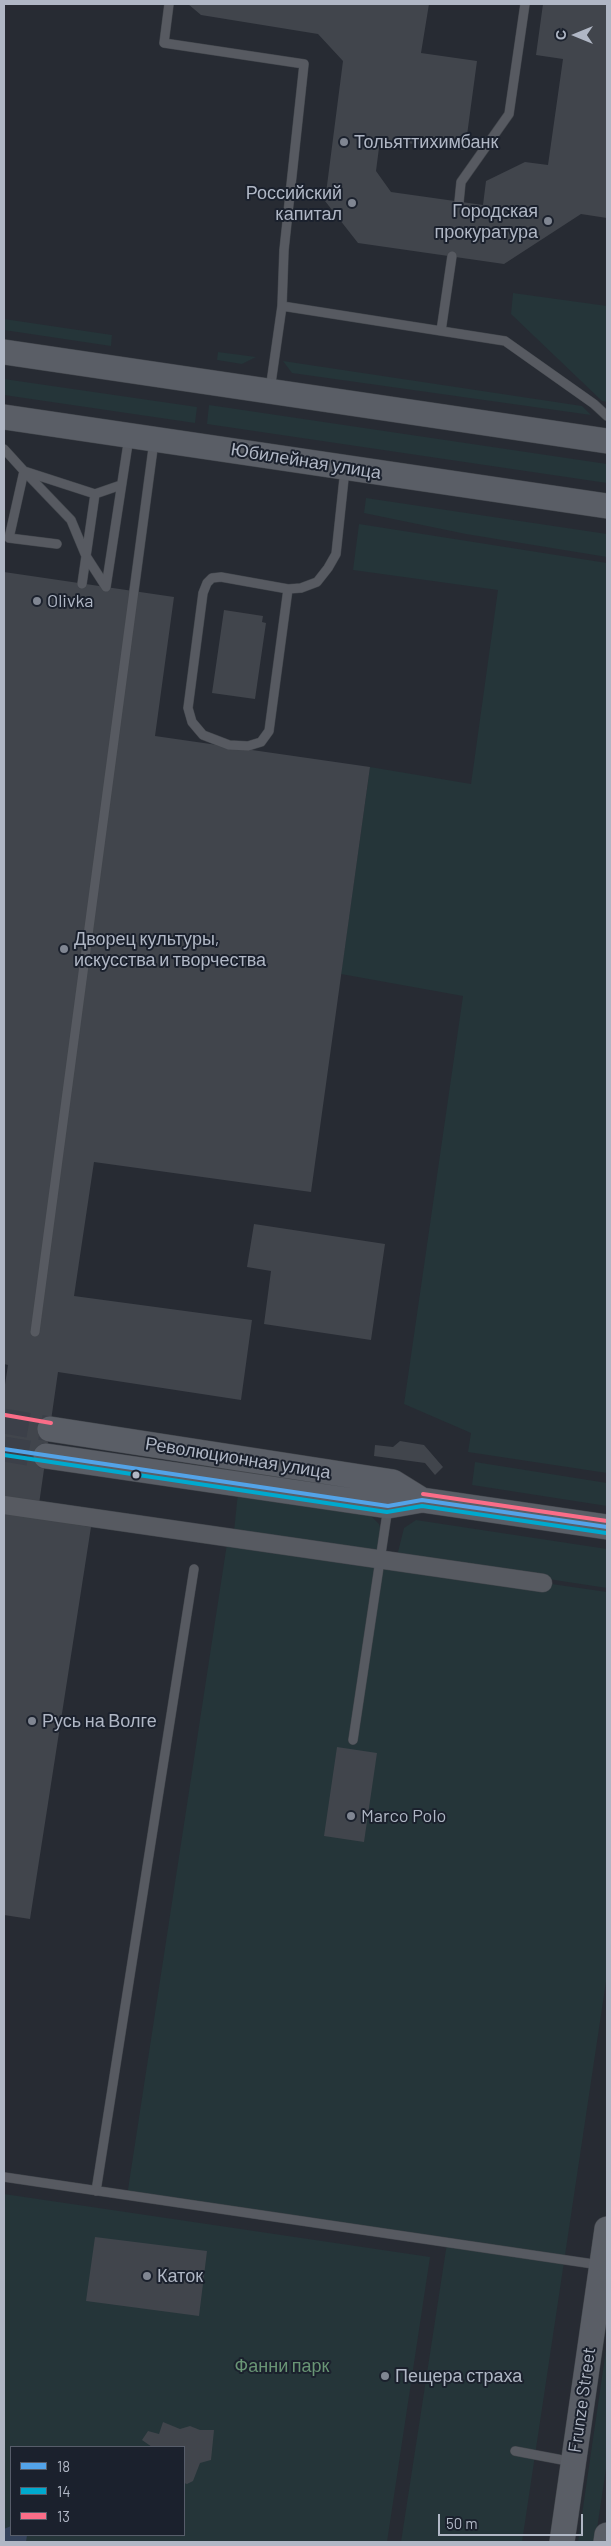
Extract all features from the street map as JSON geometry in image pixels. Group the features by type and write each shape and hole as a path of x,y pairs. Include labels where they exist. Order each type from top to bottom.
{"main road":[{"path":"4,352 607,441"},
{"name":"Юбилейная улица","path":"4,416 607,506"},
{"name":"Революционная улица","path":"50,1429 393,1482 422,1500"},
{"name":"Революционная улица","path":"46,1456 388,1506 422,1500 607,1527"},
{"name":"Frunze Street","path":"562,2542 607,2229"},
{"path":"606,2542 607,2535"}],"street":[{"path":"4,1505 543,1583"}],"lane":[{"path":"169,4 164,44 304,64 284,250 282,306 269,391"},
{"path":"459,202 461,182 509,114 525,4"},
{"path":"441,331 452,256"},
{"path":"282,306 505,341 594,404 607,416"},
{"path":"4,449 71,520 86,556 106,588 129,435"},
{"path":"35,1332 155,438"},
{"path":"288,589 269,731 261,742 248,746 222,743 203,735 192,722 188,708 203,593 207,583 212,578 221,576 288,589 301,588 316,582 328,568 336,554 345,467"},
{"path":"24,471 95,494 121,485"},
{"path":"24,471 8,538 57,544"},
{"path":"82,584 95,494"},
{"path":"353,1740 388,1506"},
{"path":"96,2191 194,1569"},
{"path":"4,2177 602,2265"},
{"path":"515,2451 573,2462"}],"green space":[{"path":"513,293 607,306 607,402 602,401 511,314"},
{"path":"4,319 112,335 111,346 4,330"},
{"path":"218,352 256,357 242,364 217,360"},
{"path":"283,361 582,406 591,415 292,373"},
{"path":"4,379 197,407 195,423 4,395"},
{"path":"209,405 607,464 607,483 207,424"},
{"path":"366,498 607,534 607,557 466,534 364,513"},
{"path":"359,524 607,563 607,1473 468,1452 471,1433 404,1404 463,996 341,974 370,767 471,784 498,590 353,570"},
{"path":"475,1462 607,1483 607,1506 472,1485"},
{"path":"238,1492 370,1515 379,1524 381,1530 377,1553 234,1532"},
{"path":"416,1520 607,1549 607,1588 397,1556 404,1528"},
{"path":"228,1537 607,1592 607,1975 522,2542 401,2542 447,2243 127,2196"},
{"name":"Фанни парк","path":"4,2194 430,2257 387,2542 4,2542"},
{"path":"607,2343 607,2462 595,2542 578,2542"}],"water":[{"path":"10,2526 10,2536 27,2536 26,2542 4,2542 4,2529"}],"building":[{"path":"188,4 429,4 421,53 477,61 465,150 380,140 376,171 391,192 483,205 486,181 525,162 548,165 563,59 536,55 543,4 607,4 607,218 581,214 504,264 358,243 325,201 343,61 318,34 201,15"},
{"path":"4,572 174,597 155,736 370,767 311,1192 94,1162 74,1296 252,1320 241,1400 58,1372 37,1518 91,1527 30,1919 4,1915 4,1391 8,1365 4,1364"},
{"path":"224,610 263,616 262,622 266,623 255,699 212,693"},
{"path":"254,1224 385,1244 371,1340 264,1324 271,1271 247,1267"},
{"path":"400,1441 424,1445 443,1467 435,1475 425,1463 374,1456 375,1445 393,1447"},
{"path":"337,1747 377,1753 364,1842 324,1836"},
{"name":"Каток","path":"95,2237 207,2251 199,2316 86,2301"},
{"path":"163,2422 180,2429 190,2426 200,2430 214,2430 211,2460 200,2463 193,2481 185,2483 185,2446 151,2446 142,2440 148,2431 159,2434"}],"tunnel":[{"path":"4,1421 50,1429"},
{"path":"4,1449 46,1456"}],"transit line":[{"name":"13","path":"5,1415 51,1423"},
{"name":"18","path":"4,1449 388,1506 422,1500 607,1527"},
{"name":"14","path":"4,1455 387,1512 422,1506 606,1533"},
{"name":"13","path":"423,1494 607,1521"}],"place":[{"name":"Тольяттихимбанк","path":"344,142"},
{"name":"Российский капитал","path":"352,203"},
{"name":"Городская прокуратура","path":"548,221"},
{"name":"Olivka","path":"37,601"},
{"name":"Дворец культуры, искусства и творчества","path":"64,949"},
{"name":"Русь на Волге","path":"32,1721"},
{"name":"Marco Polo","path":"351,1816"},
{"name":"Каток","path":"147,2276"},
{"name":"Пещера страха","path":"385,2376"}]}
